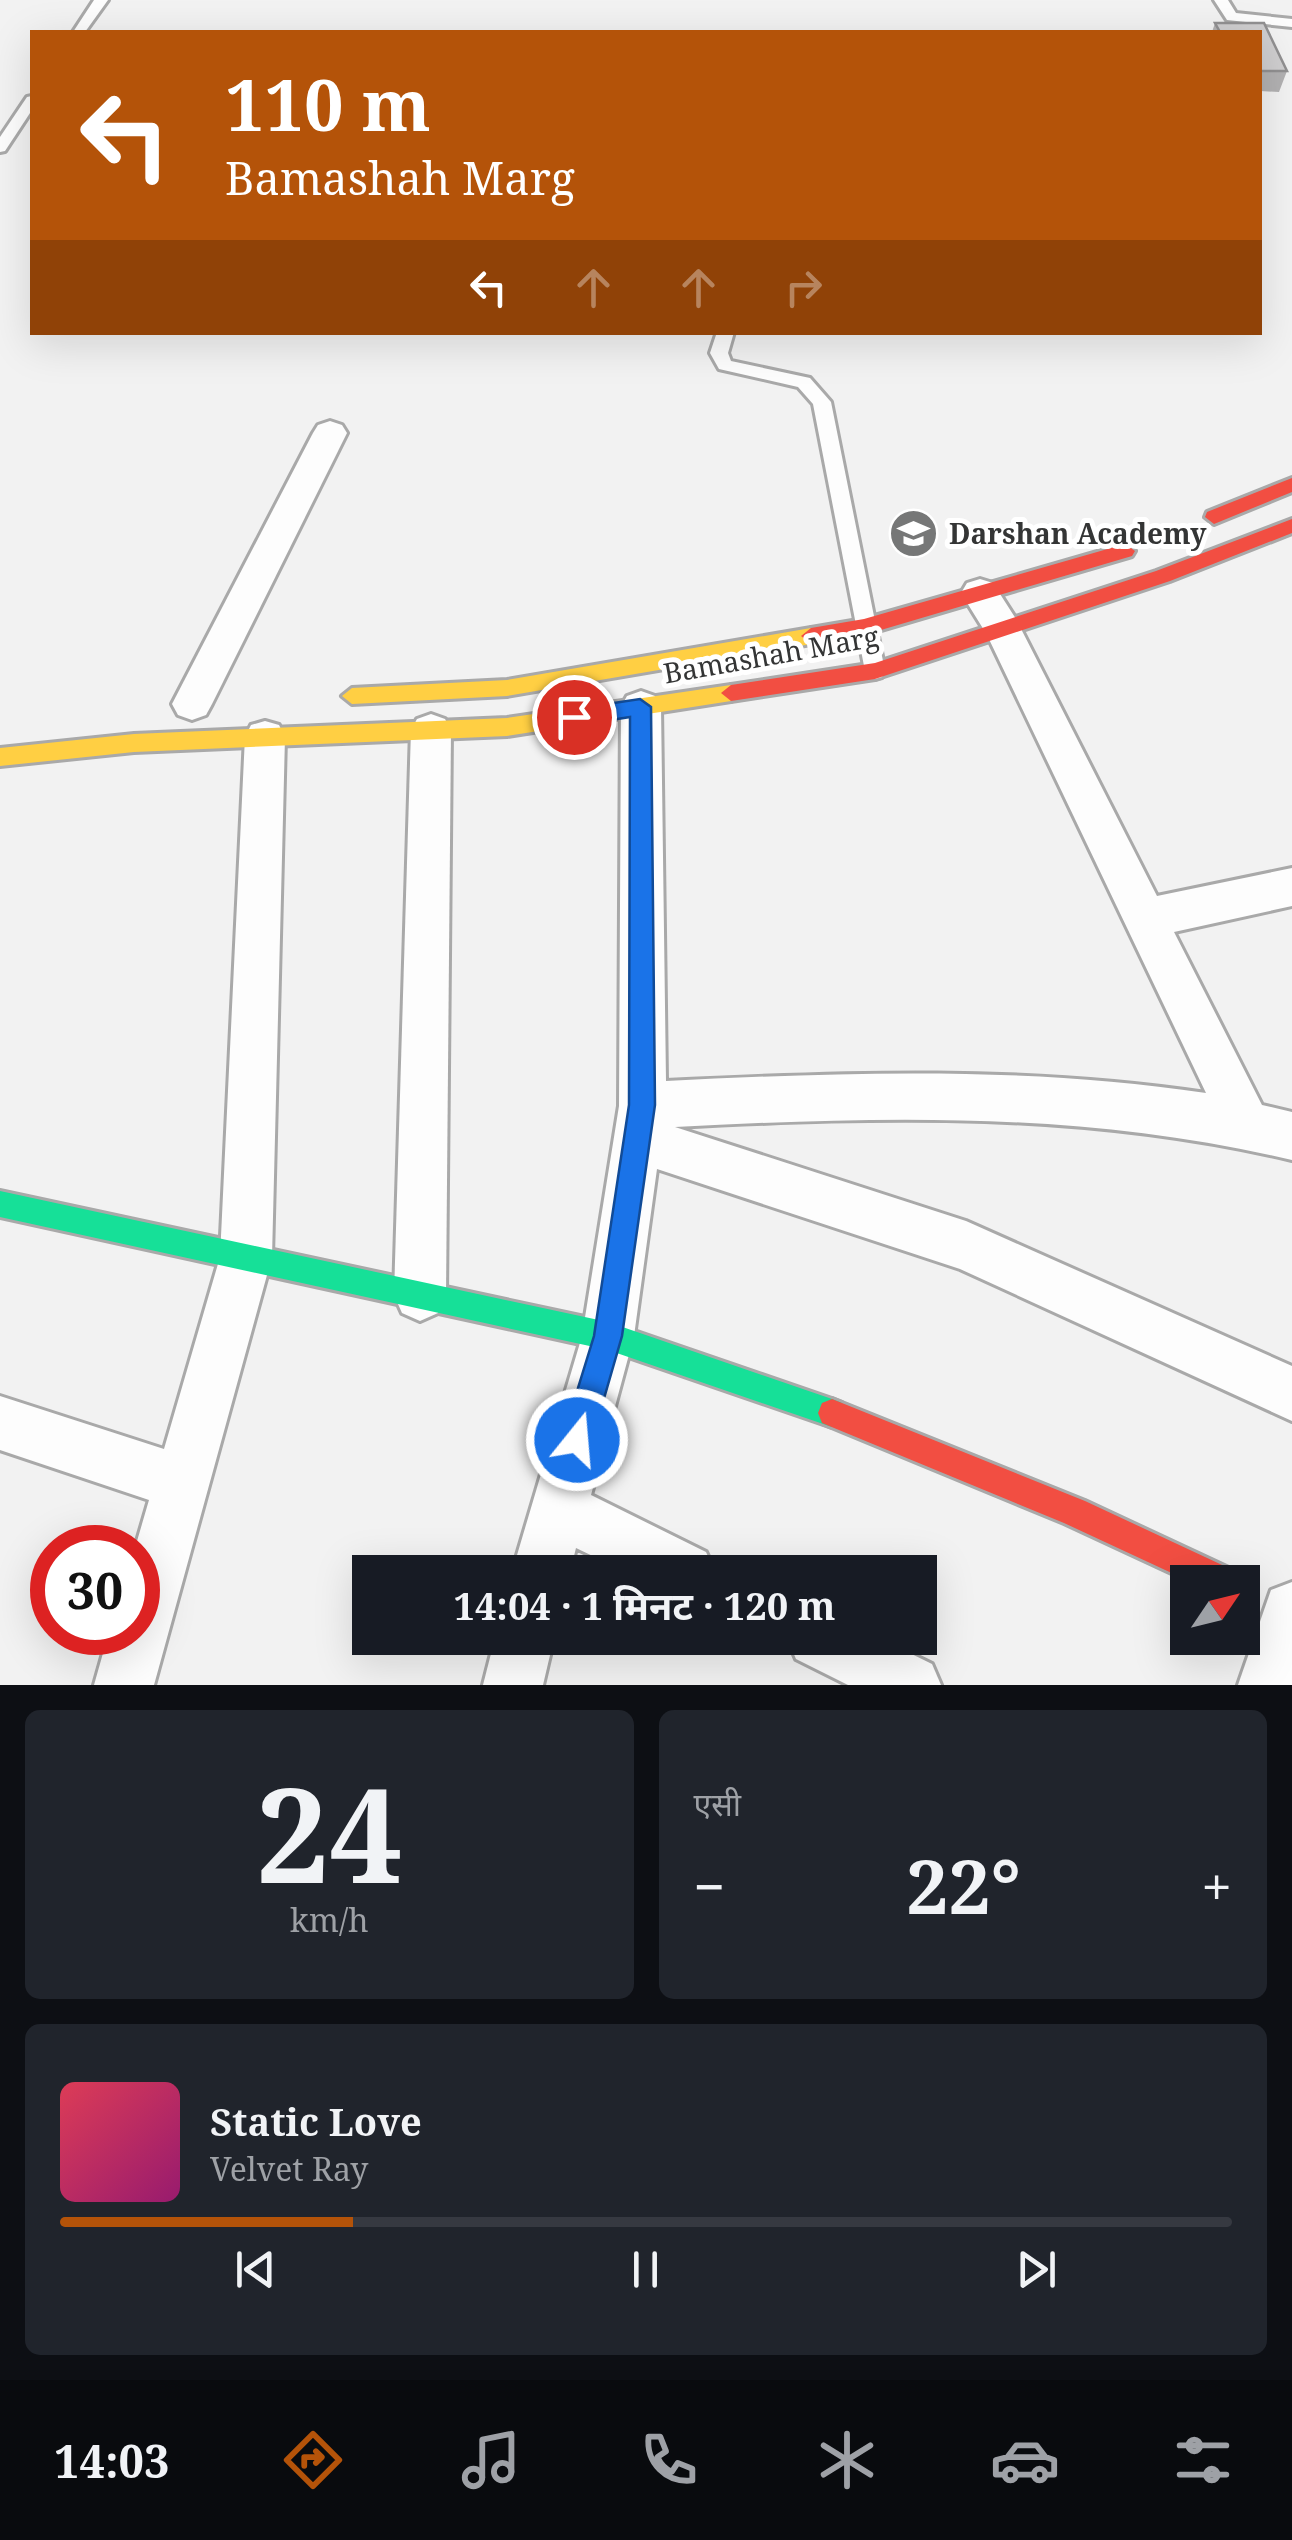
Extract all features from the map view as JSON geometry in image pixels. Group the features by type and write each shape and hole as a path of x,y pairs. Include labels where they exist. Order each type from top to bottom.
{"street":[{"path":"192,704 330,433"},
{"path":"1183,530 1292,485"},
{"name":"Bamashah Marg","path":"0,757 134,743 506,727 875,671 1164,576 1292,526"},
{"name":"Bamashah Marg","path":"330,697 506,688 864,627 1147,545"},
{"path":"980,594 1003,629 1244,1122"},
{"path":"545,1555 608,1336 639,1121 640,707"},
{"path":"420,1295 431,730"},
{"path":"124,1685 246,1257 266,737"},
{"path":"1142,918 1292,887"},
{"path":"639,1121 924,1092 1032,1093 1244,1122 1292,1136"},
{"path":"639,1121 966,1246 1292,1394"},
{"path":"0,1204 608,1336 813,1406 1074,1512 1188,1565"},
{"path":"0,1423 182,1483"},
{"path":"556,1508 651,1555"},
{"path":"1260,1599 1292,1613 1268,1685"},
{"path":"513,1685 521,1655"},
{"path":"851,1655 911,1685"}],"lane":[{"path":"80,30 102,0"},
{"path":"1221,0 1232,17 1292,23"},
{"path":"0,148 30,103"},
{"path":"725,335 719,353 726,365 804,382 816,390 822,402 875,671"}],"building":[{"path":"1215,23 1264,23 1287,71 1262,71 1262,30 1219,30"}],"traffic: fast":[{"path":"0,1204 608,1336 832,1413"}],"traffic: slow":[{"path":"352,696 507,688 811,636"},
{"path":"0,757 134,743 507,727 731,693"}],"traffic: jam":[{"path":"1214,517 1292,485"},
{"path":"731,693 875,671 1163,576 1292,526"},
{"path":"811,636 864,627 1125,551"},
{"path":"832,1413 1074,1512 1188,1565"}],"place":[{"name":"Darshan Academy","path":"914,534"}],"route":[{"path":"574,717 640,707 642,1105 608,1336 577,1440"}]}
